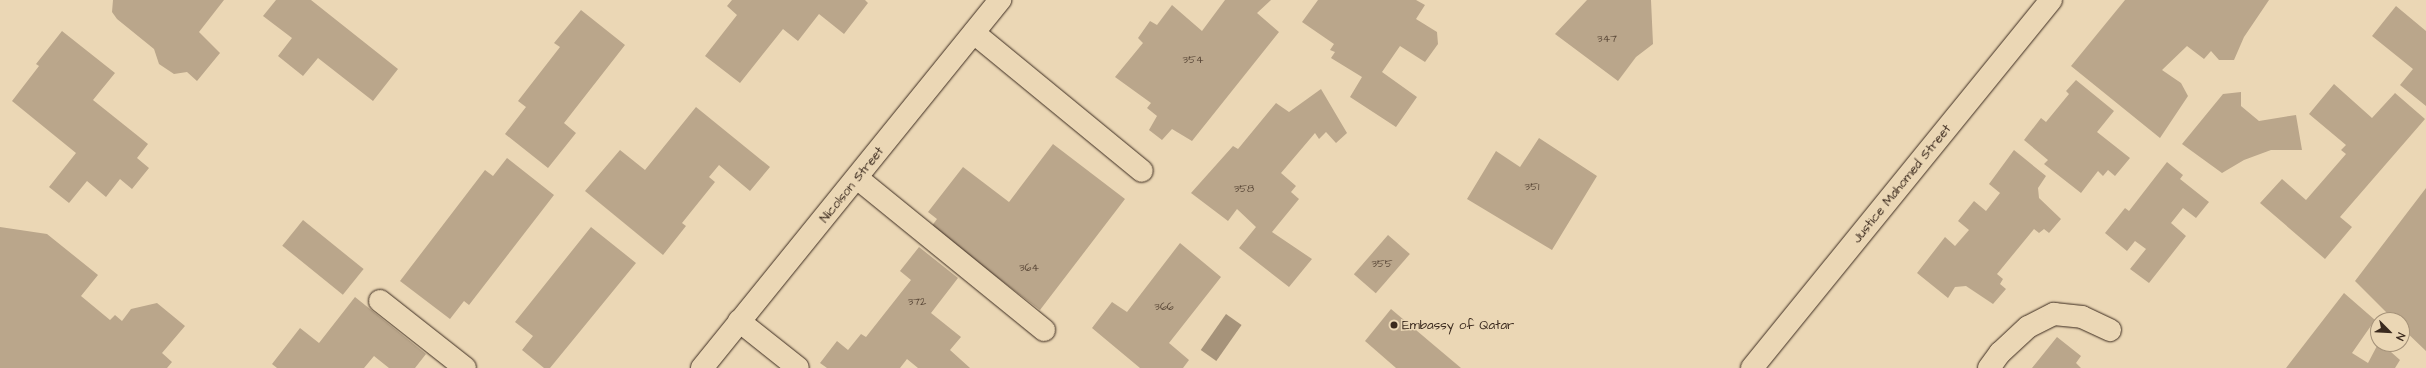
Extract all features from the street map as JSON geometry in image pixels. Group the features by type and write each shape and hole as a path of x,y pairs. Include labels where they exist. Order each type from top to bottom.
{"street":[{"name":"Nicolson Street","path":"702,368 1000,0"},
{"name":"Justice Mahomed Street","path":"1754,368 2051,0"},
{"path":"974,33 1142,171"},
{"path":"857,178 1044,330"},
{"path":"380,301 465,368"},
{"path":"1989,368 2000,353 2028,327 2054,314 2082,317 2110,330"},
{"path":"740,321 798,368"}],"shaded area":[{"path":"1226,314 1242,325 1216,361 1201,350"}],"building":[{"path":"113,0 224,0 199,32 220,53 197,81 187,72 174,74 159,64 154,49 117,19 112,12"},
{"path":"276,0 311,0 398,69 373,101 318,58 303,76 278,56 292,38 263,16"},
{"path":"732,0 865,0 868,3 844,34 819,14 798,41 783,29 740,83 705,56 737,15 727,6"},
{"path":"1225,0 1271,0 1257,13 1279,32 1192,141 1172,129 1162,140 1149,130 1157,116 1147,108 1151,103 1115,77 1143,43 1138,38 1150,21 1157,25 1172,5 1202,31"},
{"path":"1318,0 1416,0 1425,5 1416,19 1437,32 1438,44 1425,62 1400,46 1382,72 1417,97 1396,127 1350,97 1362,77 1331,58 1335,52 1330,50 1334,44 1302,22"},
{"path":"1587,0 1651,0 1653,44 1636,57 1618,81 1555,34"},
{"path":"2125,0 2269,0 2244,37 2234,60 2219,60 2211,51 2204,59 2187,46 2162,70 2181,83 2188,96 2160,138 2071,66"},
{"path":"2396,6 2426,31 2426,106 2400,85 2413,69 2372,36"},
{"path":"581,10 625,45 564,123 576,133 548,168 505,134 526,107 518,101 560,47 554,43"},
{"path":"62,31 115,73 93,100 148,144 137,158 149,168 132,189 120,179 106,197 87,181 69,203 49,187 76,153 12,101 39,66 36,64"},
{"path":"2076,80 2114,111 2097,132 2130,158 2115,176 2108,170 2103,176 2098,171 2081,193 2044,164 2048,160 2024,140 2041,118 2046,122 2069,94 2066,91"},
{"path":"2334,84 2372,118 2395,93 2425,119 2340,217 2352,227 2325,259 2260,203 2282,179 2306,200 2346,154 2341,150 2346,145 2309,114"},
{"path":"1321,89 1347,133 1336,143 1326,132 1319,139 1315,133 1281,173 1296,186 1291,192 1299,199 1272,232 1312,259 1289,287 1239,248 1256,227 1237,209 1228,221 1191,193 1233,146 1238,149 1276,103 1289,112"},
{"path":"2241,92 2241,106 2259,121 2296,115 2302,150 2271,150 2244,160 2222,173 2182,144 2223,94"},
{"path":"696,107 770,167 750,191 719,165 709,177 715,182 682,223 686,226 663,255 585,191 620,150 645,170"},
{"path":"1539,138 1597,176 1552,250 1467,199 1496,151 1520,167"},
{"path":"1053,144 1125,199 1040,310 931,227 937,219 928,212 963,167 1009,202"},
{"path":"2014,150 2046,176 2038,188 2039,198 2061,219 2049,233 2044,229 2039,233 2034,229 1997,274 2003,279 2000,284 2006,289 1993,304 1966,286 1955,287 1948,298 1917,273 1945,237 1955,246 1969,230 1958,221 1974,201 1986,211 2000,193 1989,184"},
{"path":"507,158 554,195 469,305 464,301 450,319 400,281 485,170 493,176"},
{"path":"2167,162 2183,175 2180,179 2209,202 2196,218 2183,208 2171,223 2186,236 2149,283 2130,269 2146,249 2135,241 2127,251 2105,233 2125,208 2129,211"},
{"path":"2426,188 2426,351 2410,336 2410,312 2386,312 2355,281"},
{"path":"303,220 364,269 343,295 282,246"},
{"path":"0,227 47,234 98,275 81,296 110,320 115,315 122,321 131,309 157,303 185,326 162,353 172,362 167,368 0,368"},
{"path":"591,227 636,263 550,368 544,368 522,350 533,336 515,322"},
{"path":"1388,235 1410,254 1376,293 1354,274"},
{"path":"1180,243 1221,277 1169,343 1189,360 1183,368 1140,368 1092,328 1112,302 1127,312"},
{"path":"919,247 958,278 931,313 961,337 950,350 970,368 918,368 907,359 900,368 827,368 820,363 837,341 848,350 861,334 866,337 911,280 900,271"},
{"path":"2344,293 2370,316 2370,327 2352,353 2368,363 2374,352 2391,352 2400,360 2395,368 2286,368"},
{"path":"355,297 426,354 415,368 389,368 374,356 364,368 277,368 272,364 300,328 319,343"},
{"name":"Embassy of Qatar","path":"1391,309 1461,368 1396,368 1365,341"},
{"path":"2057,337 2081,356 2076,363 2081,368 2032,368"}],"place":[{"name":"Embassy of Qatar","path":"1394,325"}]}
